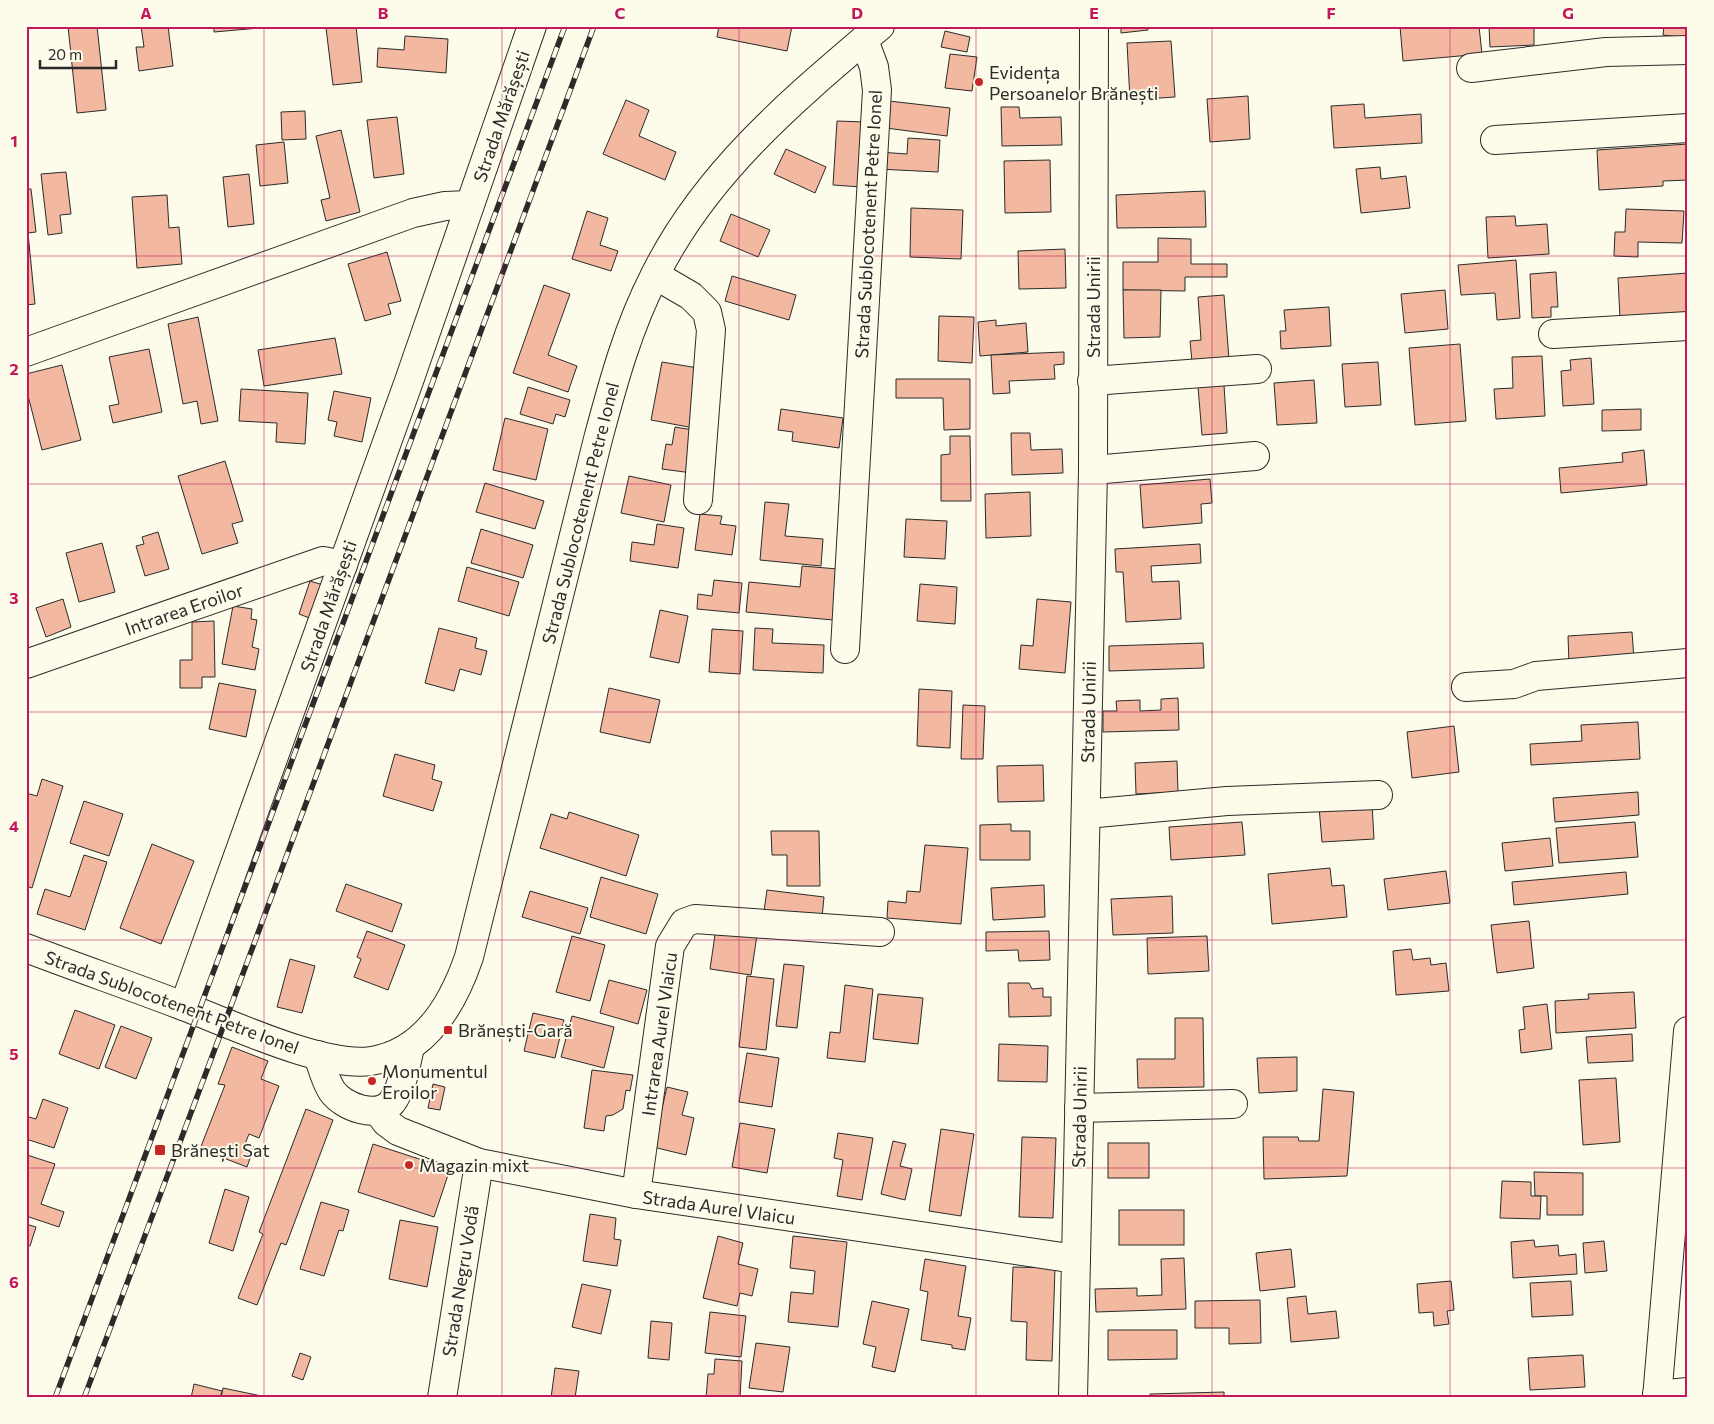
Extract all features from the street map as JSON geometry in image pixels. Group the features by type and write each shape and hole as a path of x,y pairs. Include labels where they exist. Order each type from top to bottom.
{"street":[{"name":"Strada Mărășești","path":"184,1006 343,565 532,26"},
{"name":"Strada Unirii","path":"1073,1398 1093,470 1094,26"},
{"name":"Strada Sublocotenent Petre Ionel","path":"27,949 318,1055 348,1061 370,1061 410,1047 428,1032 456,989 469,956 612,388 635,318 654,275 687,218 717,178 787,107 872,33"},
{"name":"Strada Sublocotenent Petre Ionel","path":"845,649 877,90 872,33"},
{"path":"1471,68 1606,52 1688,50"},
{"path":"1495,140 1688,128"},
{"name":"Strada Mărășești","path":"26,352 413,213 446,206 469,205"},
{"path":"654,275 690,296 707,312 712,330 698,500"},
{"path":"1553,334 1688,326"},
{"path":"1092,381 1257,369"},
{"path":"1093,470 1255,456"},
{"name":"Intrarea Eroilor","path":"26,664 323,560 343,565"},
{"path":"1466,687 1514,684 1536,676 1688,662"},
{"path":"1086,814 1227,801 1378,795"},
{"name":"Intrarea Aurel Vlaicu","path":"636,1194 670,946 684,923 695,919 880,932"},
{"path":"1688,1032 1657,1396 1688,1392"},
{"path":"378,1111 392,1102 410,1047"},
{"name":"Strada Sublocotenent Petre Ionel","path":"318,1055 333,1093 361,1109 378,1111"},
{"path":"1079,1108 1234,1104"},
{"name":"Strada Aurel Vlaicu","path":"378,1111 386,1122 398,1131 479,1163 636,1194 1076,1259"},
{"name":"Strada Negru Vodă","path":"442,1398 479,1163"}],"building":[{"path":"68,26 97,26 106,110 77,113"},
{"path":"141,26 168,26 173,66 139,71 136,47 144,47"},
{"path":"214,26 282,26 214,32"},
{"path":"356,26 362,82 333,85 326,28"},
{"path":"719,26 792,26 787,51 717,37"},
{"path":"1121,26 1147,26 1148,30 1121,33"},
{"path":"1400,26 1479,26 1482,54 1403,61"},
{"path":"1489,26 1534,26 1534,45 1490,47"},
{"path":"1664,26 1688,26 1688,38 1663,35"},
{"path":"945,31 970,37 967,52 941,47"},
{"path":"405,36 448,39 446,73 377,67 378,48 404,50"},
{"path":"1171,41 1175,97 1130,100 1127,43"},
{"path":"950,54 977,57 972,91 945,88"},
{"path":"1248,96 1250,139 1210,142 1207,99"},
{"path":"626,100 649,110 639,136 676,152 665,180 603,154"},
{"path":"889,101 950,108 947,136 886,128"},
{"path":"1364,104 1365,118 1421,114 1422,143 1334,148 1331,106"},
{"path":"1001,107 1019,107 1020,118 1061,117 1062,145 1002,146"},
{"path":"305,111 306,139 282,140 281,112"},
{"path":"397,117 404,174 374,178 367,120"},
{"path":"837,121 865,122 861,187 833,185"},
{"path":"341,130 360,212 326,221 321,200 330,198 316,136"},
{"path":"908,138 940,140 938,172 878,169 879,152 907,154"},
{"path":"284,142 288,183 260,186 256,145"},
{"path":"1688,144 1688,180 1663,181 1663,186 1599,190 1597,150"},
{"path":"786,149 826,167 815,193 774,174"},
{"path":"1050,160 1051,212 1005,213 1004,161"},
{"path":"1380,167 1381,179 1406,176 1410,208 1361,213 1356,169"},
{"path":"66,172 71,214 60,215 62,233 48,235 41,174"},
{"path":"249,174 254,224 228,227 223,177"},
{"path":"26,189 31,189 36,232 28,233 35,304 26,305"},
{"path":"1205,191 1206,227 1117,228 1116,195"},
{"path":"167,195 169,228 179,227 182,264 137,268 132,197"},
{"path":"911,208 963,210 961,259 910,257"},
{"path":"1626,209 1684,211 1682,243 1638,242 1638,257 1614,256 1615,232 1625,232"},
{"path":"587,211 608,218 600,245 618,251 611,271 572,259"},
{"path":"731,214 770,230 758,257 720,241"},
{"path":"1515,216 1516,226 1547,224 1549,254 1488,258 1486,217"},
{"path":"1158,238 1191,239 1191,264 1227,264 1227,277 1185,277 1185,291 1123,290 1123,262 1158,262"},
{"path":"1065,249 1066,288 1019,289 1018,251"},
{"path":"387,252 401,301 388,304 391,314 365,321 348,264"},
{"path":"1516,260 1520,318 1497,320 1495,293 1461,295 1458,265"},
{"path":"1556,272 1558,307 1551,307 1551,317 1532,318 1530,274"},
{"path":"1688,273 1688,313 1620,318 1618,278"},
{"path":"732,276 796,295 789,320 725,301"},
{"path":"544,285 570,294 548,355 577,366 568,392 513,373"},
{"path":"1123,290 1161,290 1160,337 1124,338"},
{"path":"1445,290 1448,329 1405,333 1401,294"},
{"path":"1224,295 1229,359 1192,362 1190,341 1201,340 1198,297"},
{"path":"1329,307 1331,346 1281,349 1280,331 1286,331 1284,310"},
{"path":"939,316 974,317 972,363 938,361"},
{"path":"198,317 218,421 201,424 197,401 183,404 168,324"},
{"path":"996,320 996,326 1026,323 1028,352 980,356 978,322"},
{"path":"335,338 342,374 264,386 258,350"},
{"path":"1460,344 1466,421 1415,425 1409,348"},
{"path":"149,349 162,412 113,423 109,406 119,404 109,357"},
{"path":"1064,352 1064,364 1054,365 1055,379 1009,381 1010,393 993,394 991,355"},
{"path":"1542,356 1545,416 1496,419 1494,389 1513,388 1512,357"},
{"path":"1591,358 1594,404 1563,406 1561,371 1571,370 1570,360"},
{"path":"662,362 704,369 694,428 651,420"},
{"path":"1378,362 1381,405 1345,407 1342,364"},
{"path":"62,365 81,440 42,450 26,388 26,374"},
{"path":"896,379 970,379 970,429 944,430 943,398 896,398"},
{"path":"1314,380 1317,423 1277,425 1274,383"},
{"path":"1224,385 1227,433 1202,435 1198,387"},
{"path":"528,387 570,400 565,417 556,414 553,424 520,414"},
{"path":"241,389 308,393 305,444 276,442 277,423 239,421"},
{"path":"334,391 371,398 362,442 334,436 337,422 328,420"},
{"path":"781,409 843,418 839,448 792,441 793,432 778,430"},
{"path":"1641,409 1641,430 1602,431 1602,410"},
{"path":"505,418 548,429 536,480 493,470"},
{"path":"675,427 699,431 692,473 662,469 666,444 672,445"},
{"path":"1011,433 1030,433 1031,450 1062,449 1063,473 1012,475"},
{"path":"950,436 970,436 971,501 941,501 941,455 950,454"},
{"path":"1644,450 1647,485 1561,493 1559,468 1623,462 1622,453"},
{"path":"225,461 243,521 232,524 238,543 202,554 178,476"},
{"path":"629,476 671,485 664,522 621,513"},
{"path":"1210,479 1212,503 1201,504 1202,523 1143,528 1140,485"},
{"path":"485,483 544,501 535,529 476,512"},
{"path":"1030,492 1031,536 986,538 985,494"},
{"path":"765,502 789,504 785,536 823,539 821,566 760,560"},
{"path":"700,514 722,516 720,524 736,526 732,555 695,550"},
{"path":"906,519 947,521 945,559 904,557"},
{"path":"657,524 684,528 678,568 630,561 632,542 654,545"},
{"path":"481,529 533,545 523,578 471,563"},
{"path":"158,532 169,569 145,576 136,546 144,544 142,537"},
{"path":"102,543 115,592 79,602 66,553"},
{"path":"1200,544 1201,563 1151,566 1152,582 1179,581 1181,619 1126,622 1123,572 1116,572 1115,549"},
{"path":"802,566 838,569 833,620 746,612 749,582 800,587"},
{"path":"467,567 519,582 509,616 458,601"},
{"path":"714,580 742,583 739,613 697,609 698,594 712,596"},
{"path":"310,581 323,585 312,619 299,614"},
{"path":"920,584 957,587 955,624 917,621"},
{"path":"63,599 71,627 46,637 36,608"},
{"path":"1037,599 1071,602 1065,673 1019,669 1021,645 1033,646"},
{"path":"233,606 252,609 251,619 257,620 252,647 259,649 255,670 222,664"},
{"path":"660,610 688,616 679,663 650,657"},
{"path":"214,621 215,677 202,677 202,688 180,688 180,660 192,660 192,622"},
{"path":"439,628 477,638 475,648 487,651 481,675 460,669 454,691 425,683"},
{"path":"755,628 773,629 772,643 824,645 823,673 753,670"},
{"path":"712,629 743,631 740,674 709,672"},
{"path":"1632,632 1634,659 1569,663 1568,636"},
{"path":"1203,643 1204,668 1109,671 1109,646"},
{"path":"219,683 256,690 246,737 209,729"},
{"path":"609,688 660,700 650,743 600,732"},
{"path":"919,689 952,691 950,748 917,746"},
{"path":"1178,698 1179,730 1103,732 1103,711 1117,711 1116,701 1140,700 1140,711 1161,710 1161,699"},
{"path":"963,705 985,706 983,759 961,759"},
{"path":"1638,722 1640,759 1531,765 1530,744 1582,741 1581,725"},
{"path":"1454,726 1459,772 1412,778 1407,732"},
{"path":"395,754 435,765 432,779 442,782 433,811 383,796"},
{"path":"1177,761 1178,792 1136,794 1135,763"},
{"path":"1043,765 1044,801 998,802 997,766"},
{"path":"42,779 63,786 32,888 26,886 26,793 37,796"},
{"path":"1638,792 1639,815 1555,822 1553,798"},
{"path":"84,801 123,814 109,856 70,843"},
{"path":"1372,803 1374,839 1322,842 1319,807"},
{"path":"569,812 639,835 626,876 540,848 551,814 567,819"},
{"path":"1242,822 1245,855 1171,860 1169,827"},
{"path":"1635,822 1638,857 1559,863 1556,828"},
{"path":"1011,824 1011,831 1030,831 1030,860 980,860 980,825"},
{"path":"771,831 819,831 820,886 787,886 787,855 772,855"},
{"path":"1550,838 1553,866 1505,871 1502,843"},
{"path":"152,844 194,861 161,944 120,928"},
{"path":"925,845 968,848 961,924 887,918 888,901 906,903 907,891 920,892"},
{"path":"84,855 107,862 85,930 37,914 45,889 70,897"},
{"path":"1330,868 1332,886 1344,885 1347,917 1272,924 1268,874"},
{"path":"1446,871 1450,903 1388,910 1384,879"},
{"path":"1626,872 1628,894 1514,905 1512,882"},
{"path":"601,877 658,894 646,934 590,917"},
{"path":"346,884 402,904 392,932 336,911"},
{"path":"1044,885 1045,917 993,920 991,888"},
{"path":"767,890 824,897 822,918 764,911"},
{"path":"530,891 588,908 580,934 522,917"},
{"path":"1172,896 1173,933 1113,935 1111,899"},
{"path":"1529,921 1534,968 1497,973 1491,925"},
{"path":"716,928 757,935 751,975 710,969"},
{"path":"367,931 405,945 388,990 354,977 361,959 357,957"},
{"path":"1049,931 1050,960 1019,961 1018,950 986,951 986,932"},
{"path":"572,936 605,945 590,1001 556,992"},
{"path":"1207,936 1209,971 1148,974 1147,938"},
{"path":"1411,949 1413,960 1430,958 1431,965 1446,963 1449,991 1396,995 1393,951"},
{"path":"290,959 315,966 302,1013 277,1007"},
{"path":"784,964 804,966 797,1028 776,1026"},
{"path":"747,976 774,979 766,1050 739,1047"},
{"path":"609,980 647,990 638,1024 600,1013"},
{"path":"1008,983 1029,983 1032,989 1043,988 1043,997 1051,997 1051,1016 1009,1017"},
{"path":"845,985 873,989 865,1062 827,1058 830,1032 840,1033"},
{"path":"1634,992 1636,1028 1556,1033 1555,1001 1589,999 1588,994"},
{"path":"878,994 923,998 918,1044 873,1039"},
{"path":"1547,1004 1552,1049 1521,1053 1519,1030 1525,1029 1523,1007"},
{"path":"75,1010 115,1025 99,1069 59,1054"},
{"path":"533,1013 564,1020 555,1058 524,1051"},
{"path":"572,1016 614,1027 604,1068 561,1057"},
{"path":"1175,1018 1203,1018 1204,1087 1138,1088 1137,1059 1175,1059"},
{"path":"121,1026 152,1038 136,1079 105,1067"},
{"path":"1632,1034 1633,1061 1588,1063 1586,1037"},
{"path":"999,1044 1048,1046 1047,1082 998,1081"},
{"path":"232,1047 268,1061 261,1079 279,1086 259,1138 249,1134 245,1144 254,1147 247,1167 200,1149 225,1085 218,1084"},
{"path":"747,1053 779,1058 772,1107 739,1102"},
{"path":"1297,1057 1297,1091 1259,1093 1257,1058"},
{"path":"592,1070 633,1075 630,1091 626,1090 623,1109 613,1115 606,1116 604,1131 584,1128"},
{"path":"1616,1078 1620,1142 1583,1145 1579,1080"},
{"path":"433,1084 445,1087 440,1110 428,1108"},
{"path":"667,1087 688,1092 682,1115 694,1118 686,1155 653,1147"},
{"path":"1323,1089 1354,1092 1347,1176 1264,1179 1263,1137 1298,1137 1299,1141 1319,1141"},
{"path":"43,1099 68,1108 54,1148 26,1139 26,1116 36,1119"},
{"path":"306,1109 333,1120 286,1245 281,1243 257,1305 238,1298 263,1234 259,1232"},
{"path":"740,1123 775,1129 767,1173 732,1167"},
{"path":"941,1129 974,1134 961,1216 929,1211"},
{"path":"838,1133 873,1138 862,1200 837,1196 843,1160 834,1158"},
{"path":"1022,1137 1056,1138 1053,1218 1019,1217"},
{"path":"893,1141 906,1144 900,1166 912,1169 905,1200 881,1194"},
{"path":"1108,1143 1149,1143 1149,1178 1108,1178"},
{"path":"373,1144 450,1169 434,1217 358,1192"},
{"path":"27,1155 55,1164 41,1204 64,1212 59,1227 26,1216"},
{"path":"1534,1172 1583,1173 1583,1215 1547,1215 1547,1196 1535,1196"},
{"path":"1502,1181 1531,1182 1531,1196 1541,1196 1540,1219 1500,1218"},
{"path":"225,1189 249,1197 233,1251 209,1243"},
{"path":"321,1202 349,1210 343,1231 339,1230 324,1276 300,1269"},
{"path":"1119,1210 1184,1210 1184,1245 1119,1245"},
{"path":"590,1214 616,1218 614,1239 621,1240 617,1266 583,1261"},
{"path":"400,1220 438,1227 427,1287 389,1279"},
{"path":"26,1224 36,1227 30,1246 26,1245"},
{"path":"718,1236 743,1243 738,1264 758,1269 752,1296 740,1293 737,1306 703,1298"},
{"path":"793,1236 847,1242 838,1327 788,1322 791,1292 813,1294 815,1271 790,1268"},
{"path":"1534,1240 1535,1247 1558,1245 1559,1256 1576,1254 1577,1274 1513,1278 1511,1242"},
{"path":"1604,1241 1607,1271 1585,1273 1583,1243"},
{"path":"1291,1249 1295,1287 1260,1291 1256,1253"},
{"path":"1184,1258 1186,1309 1096,1312 1095,1289 1137,1288 1137,1296 1162,1295 1161,1259"},
{"path":"925,1259 966,1266 958,1316 971,1318 965,1350 952,1348 952,1345 921,1340 928,1292 920,1290"},
{"path":"1013,1267 1055,1268 1052,1361 1026,1360 1027,1322 1011,1321"},
{"path":"1451,1281 1454,1310 1447,1311 1449,1324 1434,1326 1433,1312 1419,1313 1417,1284"},
{"path":"1571,1281 1573,1315 1532,1317 1530,1283"},
{"path":"582,1284 611,1290 601,1334 572,1327"},
{"path":"1306,1296 1308,1314 1336,1311 1339,1338 1291,1342 1287,1298"},
{"path":"1260,1300 1261,1343 1229,1344 1229,1328 1195,1328 1195,1301"},
{"path":"872,1301 909,1309 895,1372 872,1367 876,1347 863,1344"},
{"path":"710,1312 746,1316 741,1357 705,1353"},
{"path":"651,1321 672,1323 669,1360 648,1358"},
{"path":"1108,1330 1177,1330 1177,1359 1108,1360"},
{"path":"756,1343 790,1347 783,1392 749,1388"},
{"path":"300,1353 311,1357 303,1380 292,1376"},
{"path":"1583,1355 1585,1387 1530,1390 1528,1358"},
{"path":"715,1359 742,1361 740,1398 706,1398 708,1374 714,1374"},
{"path":"555,1368 579,1371 575,1398 551,1398"},
{"path":"194,1384 222,1391 220,1398 191,1398"},
{"path":"223,1388 271,1398 221,1398"},
{"path":"1224,1392 1224,1398 1150,1398 1150,1394"}],"railway":[{"path":"55,1398 565,26"},
{"path":"84,1398 594,26"}],"place":[{"name":"Evidența Persoanelor Brănești","path":"979,82"},
{"name":"Brănești-Gară","path":"448,1030"},
{"name":"Monumentul Eroilor","path":"372,1081"},
{"name":"Brănești Sat","path":"160,1150"},
{"name":"Magazin mixt","path":"409,1165"}]}
